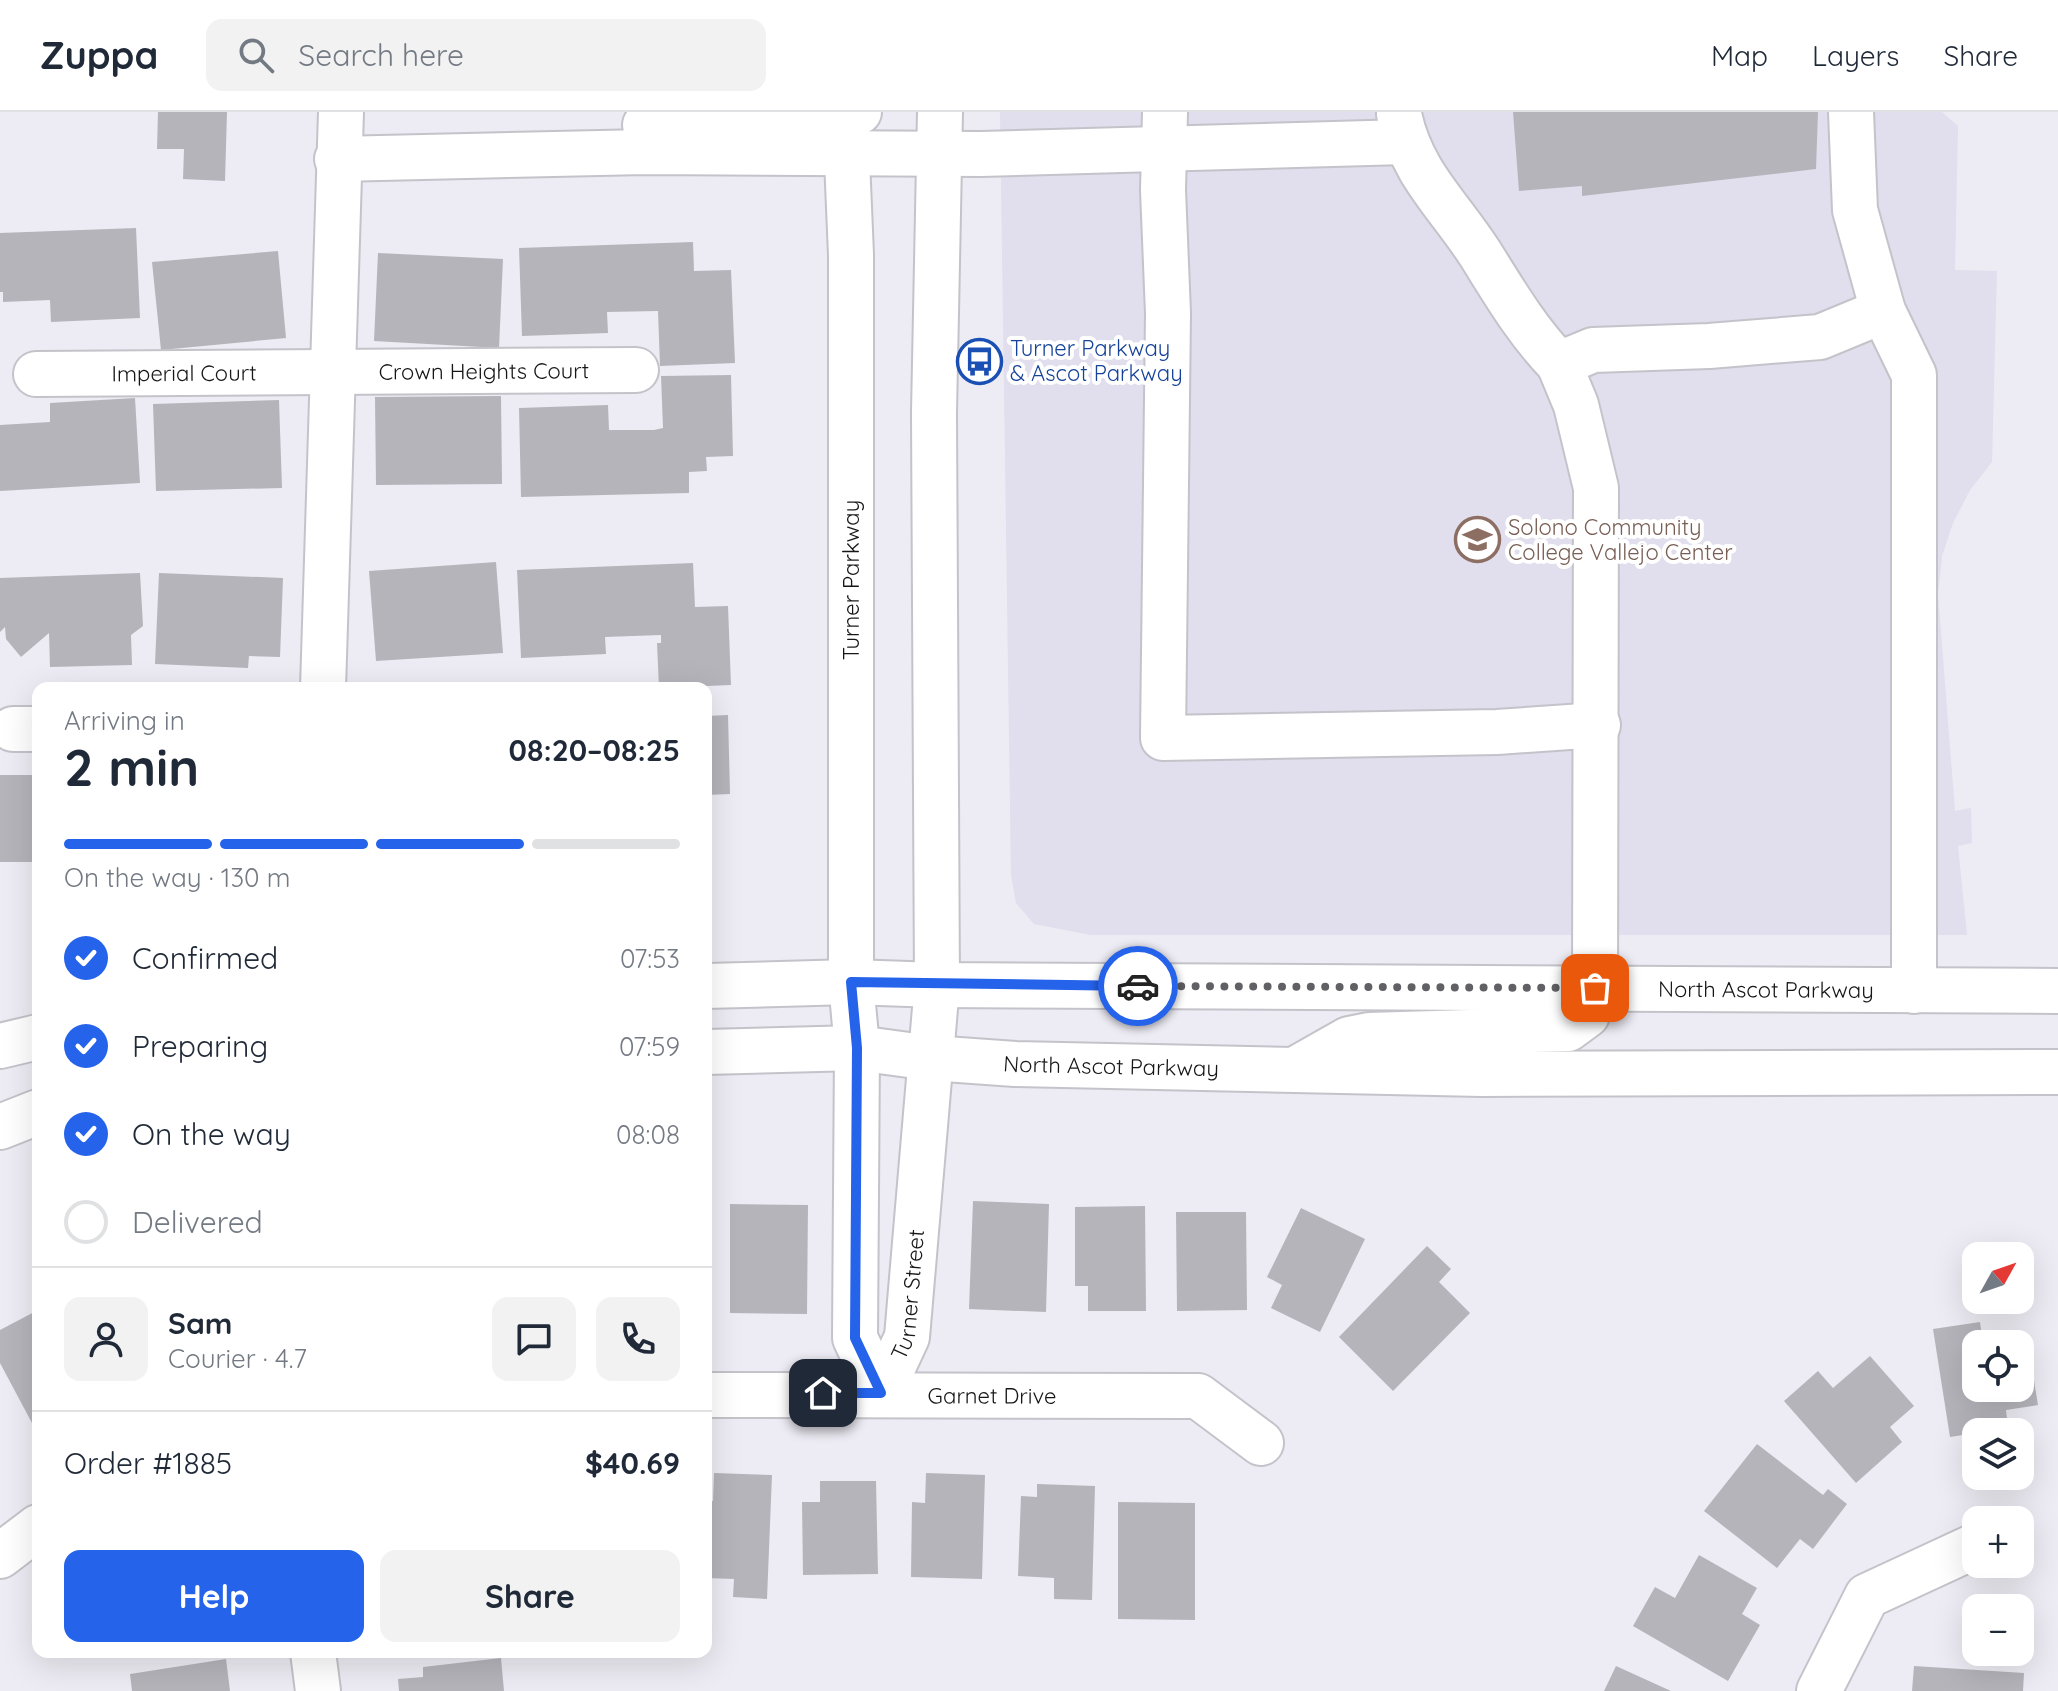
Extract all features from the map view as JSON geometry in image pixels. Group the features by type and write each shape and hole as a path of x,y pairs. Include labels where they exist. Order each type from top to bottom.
{"street":[{"path":"937,985 934,413 940,112"},
{"path":"1851,112 1855,210 1883,311 1914,375 1914,991"},
{"path":"323,682 339,133 603,140 681,138 849,123 940,155 1165,130 1402,127 1414,163 1481,255 1533,338 1559,364 1576,405 1596,488 1598,725 1595,988 1587,1015 1568,1029 1369,1035 1349,1039 1294,1070"},
{"name":"Turner Parkway","path":"849,123 851,982 857,1048"},
{"path":"1165,130 1168,313 1163,738 1497,732 1598,725"},
{"path":"1559,364 1593,350 1709,346 1820,337 1883,311"},
{"name":"Crown Heights Court","path":"331,372 636,370"},
{"name":"Imperial Court","path":"36,374 331,372"},
{"name":"North Ascot Parkway","path":"712,986 851,982 2058,991"},
{"name":"Turner Street","path":"881,1393 907,1337 937,985"},
{"path":"0,1046 32,1038"},
{"name":"North Ascot Parkway","path":"712,1052 857,1048 931,1058 1482,1074 2058,1072"},
{"name":"Turner Street","path":"857,1048 855,1338 881,1393"},
{"path":"0,1127 32,1114"},
{"name":"Garnet Drive","path":"712,1395 1198,1396 1261,1443"},
{"path":"0,1556 32,1532"},
{"path":"1819,1691 1867,1596 1962,1552"},
{"path":"314,1658 318,1691"}],"shaded area":[{"name":"Solono Community College Vallejo Center","path":"1000,112 1942,112 1958,126 1955,270 1997,271 1992,462 1970,490 1953,523 1942,556 1938,594 1955,811 1971,808 1972,843 1958,846 1967,935 1091,935 1034,924 1016,903 1011,875"}],"building":[{"path":"158,112 227,112 225,181 183,179 184,149 157,149"},
{"path":"1513,112 1818,112 1816,169 1582,196 1582,186 1519,191"},
{"path":"136,228 140,318 51,322 50,300 3,302 3,292 0,292 0,233"},
{"path":"693,242 694,271 731,270 735,363 660,366 658,311 607,312 608,333 522,336 519,248"},
{"path":"278,251 286,338 161,350 152,262"},
{"path":"378,253 503,259 499,348 374,341"},
{"path":"731,375 733,456 706,457 707,471 689,472 689,493 521,497 519,408 608,405 609,430 654,430 663,428 661,376"},
{"path":"501,396 502,484 376,485 375,397"},
{"path":"135,398 140,483 0,491 0,425 50,422 50,403"},
{"path":"279,400 282,488 156,491 153,404"},
{"path":"496,562 503,653 376,661 369,571"},
{"path":"693,563 695,607 728,606 731,685 659,682 657,643 661,643 661,635 605,637 606,654 521,658 517,570"},
{"path":"140,573 143,626 131,635 132,665 50,667 49,633 21,657 6,639 5,627 0,632 0,578"},
{"path":"159,573 283,578 280,657 249,656 248,668 155,664"},
{"path":"728,715 730,794 712,795 712,716"},
{"path":"0,775 32,775 32,862 0,862"},
{"path":"973,1201 1049,1204 1046,1312 969,1309"},
{"path":"730,1204 808,1205 807,1314 730,1313"},
{"path":"1145,1206 1146,1311 1088,1311 1088,1286 1075,1286 1075,1207"},
{"path":"1301,1208 1365,1239 1320,1332 1271,1308 1282,1285 1267,1277"},
{"path":"1176,1212 1246,1212 1247,1310 1177,1311"},
{"path":"1427,1246 1451,1269 1439,1282 1470,1313 1393,1391 1339,1337"},
{"path":"32,1313 32,1423 0,1363 0,1330"},
{"path":"1980,1322 1981,1330 1962,1330 1962,1402 2034,1402 2034,1381 2038,1405 2006,1410 2007,1418 1962,1418 1962,1435 1950,1437 1933,1329"},
{"path":"1870,1356 1914,1406 1890,1427 1902,1442 1856,1483 1784,1401 1818,1371 1833,1388"},
{"path":"1757,1444 1823,1495 1828,1489 1847,1504 1813,1549 1800,1539 1777,1568 1704,1511"},
{"path":"714,1473 772,1475 767,1599 733,1597 734,1579 712,1578"},
{"path":"926,1473 985,1475 982,1579 911,1577 912,1502 925,1503"},
{"path":"820,1481 876,1481 878,1574 803,1575 802,1502 820,1502"},
{"path":"1037,1484 1095,1486 1092,1600 1054,1599 1054,1578 1018,1576 1021,1496 1037,1497"},
{"path":"1118,1502 1195,1503 1195,1620 1118,1619"},
{"path":"1699,1555 1757,1588 1742,1614 1760,1625 1728,1681 1633,1626 1655,1587 1675,1598"},
{"path":"501,1658 504,1691 399,1691 398,1679 423,1677 423,1667"},
{"path":"226,1659 230,1691 132,1691 130,1674"},
{"path":"1616,1666 1671,1691 1604,1691"},
{"path":"1914,1666 2024,1673 2023,1691 1912,1691"}],"way so far":[{"path":"1138,986 1595,988"}],"place":[{"name":"Turner Parkway & Ascot Parkway","path":"979,361"},
{"name":"Solono Community College Vallejo Center","path":"1477,540"}],"route":[{"path":"823,1393 881,1393 855,1338 857,1048 851,982 1138,986"}]}
